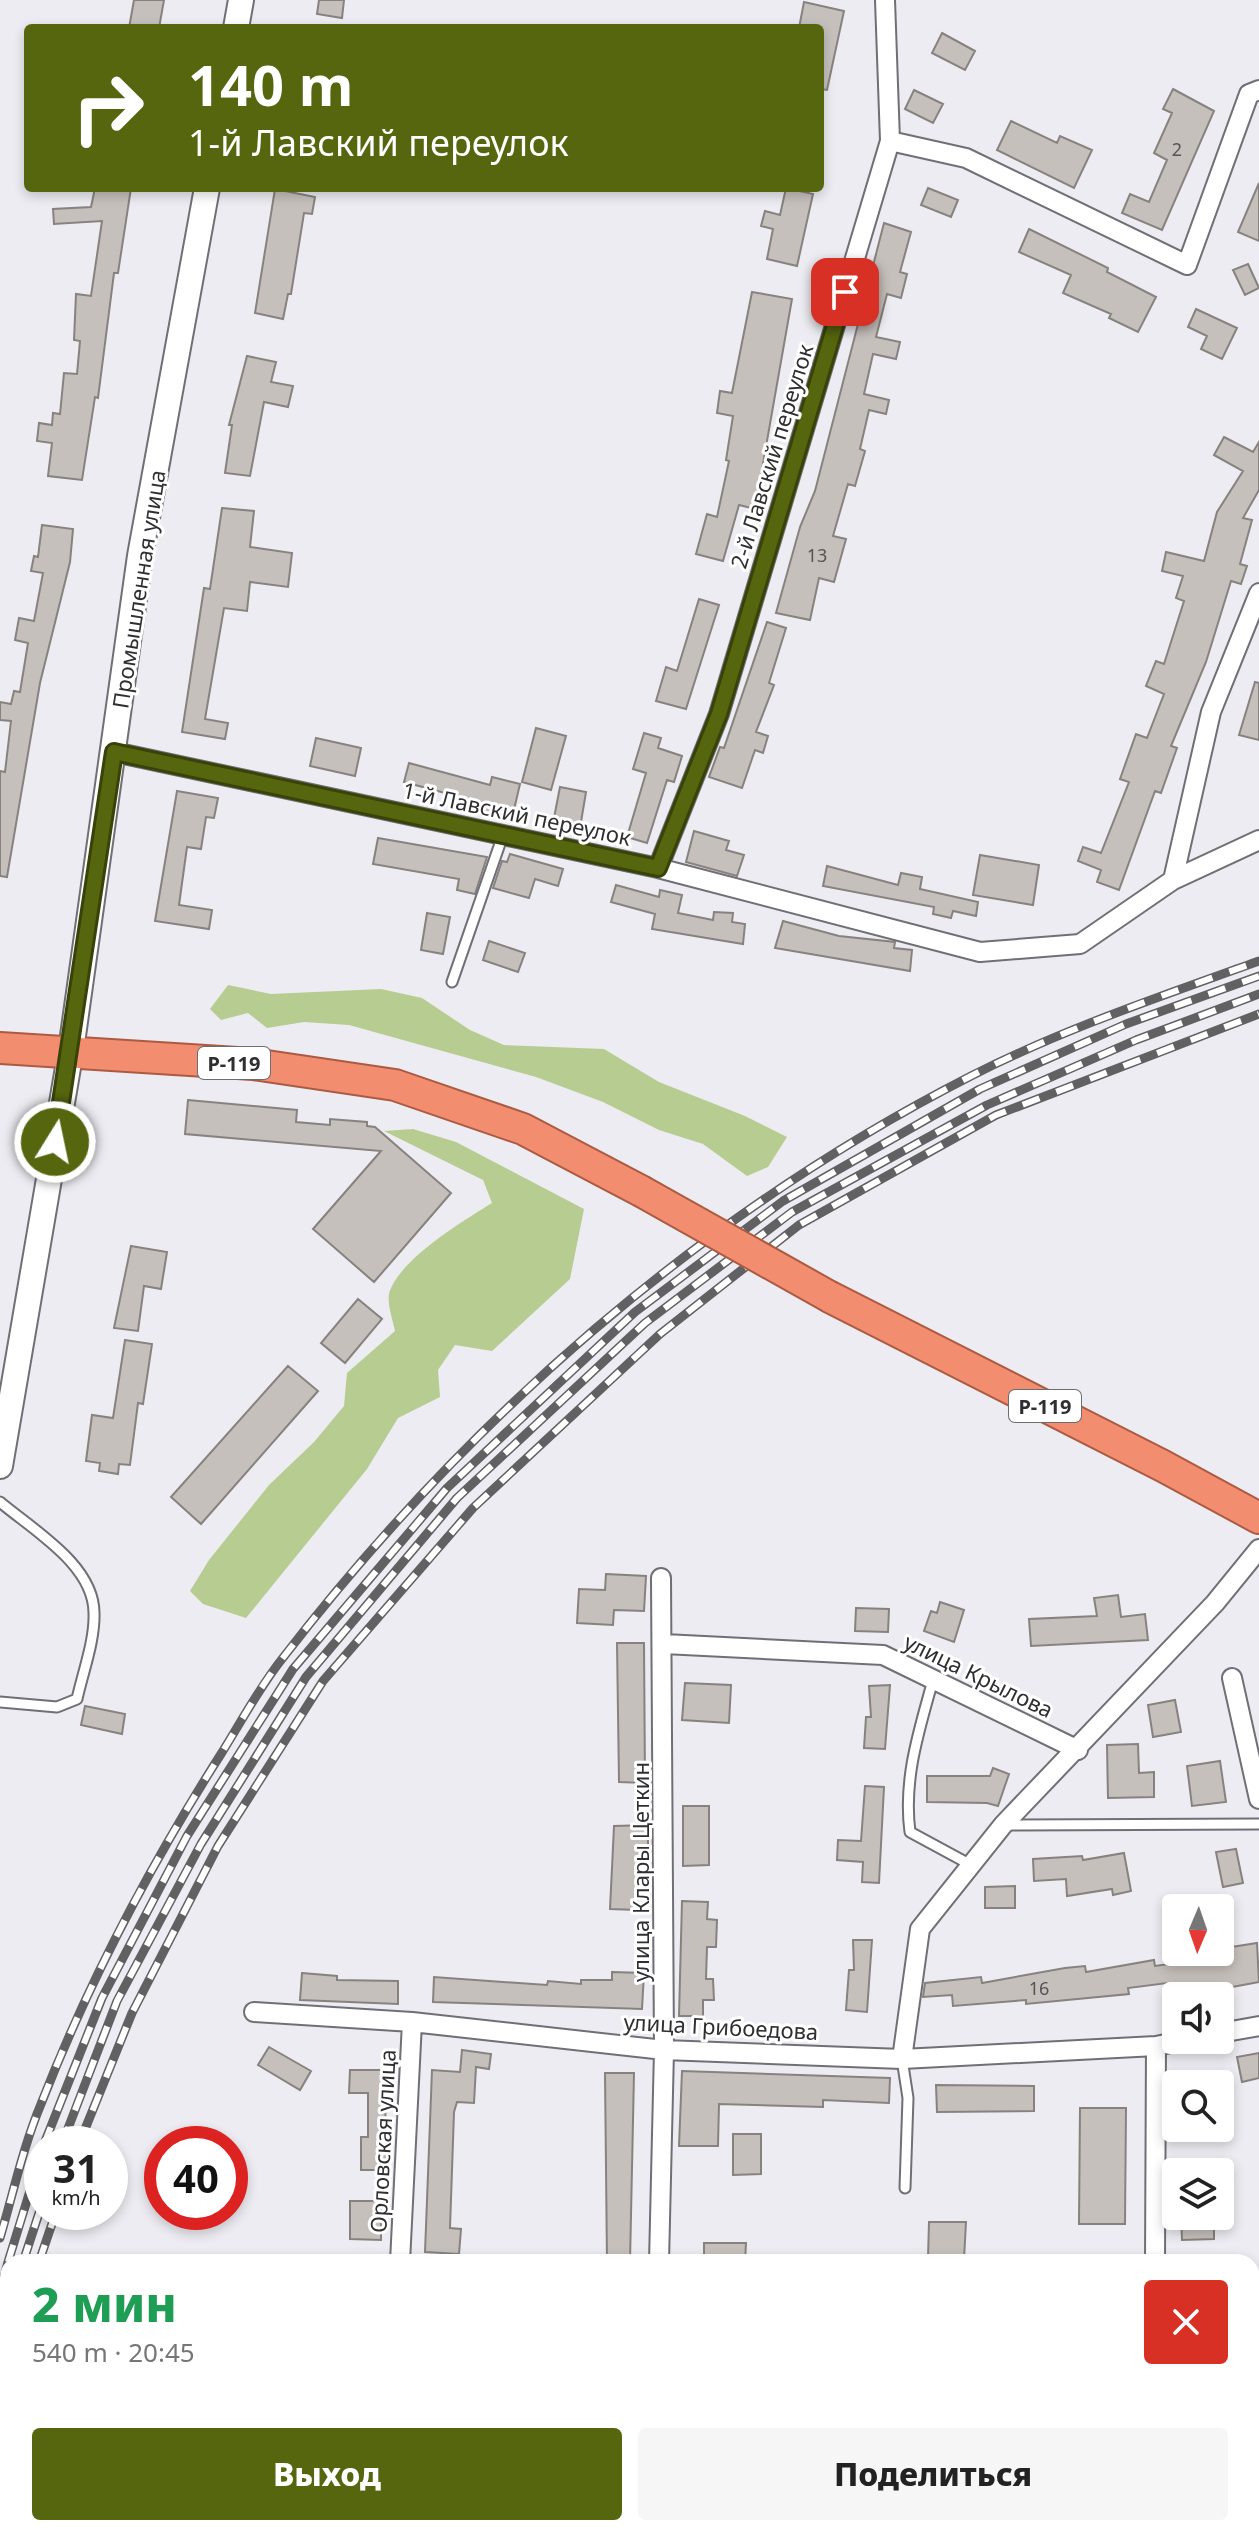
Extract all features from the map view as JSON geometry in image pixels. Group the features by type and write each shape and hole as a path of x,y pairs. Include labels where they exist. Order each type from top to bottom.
{"highway":[{"name":"Р-119","path":"0,1048 71,1050 253,1064 395,1085 523,1129 830,1297 1259,1518"}],"street":[{"path":"237,24 241,0"},
{"name":"2-й Лавский переулок","path":"658,868 719,714 890,141 885,0"},
{"path":"890,141 966,158 1187,265 1254,92"},
{"name":"Промышленная улица","path":"0,1466 71,1050 140,556 206,192"},
{"path":"1173,880 1211,712 1259,593"},
{"name":"1-й Лавский переулок","path":"114,752 658,868 980,952 1080,944 1173,880 1259,840"},
{"path":"902,2059 920,1929 1003,1825 1078,1750 1215,1603 1259,1549"},
{"name":"улица Клары Цеткин","path":"659,2254 664,2050 664,1644 661,1578"},
{"name":"улица Крылова","path":"664,1644 883,1655 1078,1750"},
{"path":"1232,1678 1259,1799"},
{"name":"улица Грибоедова","path":"254,2012 412,2022 664,2050 902,2059 1162,2045"},
{"name":"Орловская улица","path":"400,2254 412,2022"},
{"path":"1234,2030 1259,2026"},
{"path":"1155,2254 1156,2046"}],"lane":[{"path":"452,982 503,835"},
{"path":"0,1502 75,1567 91,1590 95,1614 77,1699 57,1707 0,1702"},
{"path":"933,1680 913,1755 906,1803 910,1832 971,1865"},
{"path":"1003,1825 1259,1824"},
{"path":"902,2059 908,2098 905,2188"}],"green space":[{"path":"228,985 271,994 381,989 422,998 470,1030 504,1045 604,1049 659,1082 745,1116 787,1137 768,1167 747,1176 703,1144 659,1130 603,1102 536,1077 349,1025 304,1022 267,1028 248,1013 221,1020 210,1009"},
{"path":"413,1129 456,1142 584,1209 570,1279 492,1351 455,1345 438,1370 440,1397 398,1418 367,1469 246,1618 203,1604 190,1591 209,1560 269,1485 314,1442 344,1406 347,1373 395,1331 389,1294 395,1281 433,1242 492,1203 483,1180 384,1131"}],"building":[{"path":"134,0 164,0 160,24 130,24"},
{"path":"319,0 344,0 342,18 317,14"},
{"path":"804,2 844,11 827,90 824,90 824,24 800,24"},
{"path":"942,33 975,51 965,70 932,53"},
{"path":"1173,89 1214,111 1162,230 1122,213 1130,194 1149,202 1167,160 1154,153 1172,113 1163,109"},
{"path":"914,90 943,104 933,123 905,109"},
{"path":"1011,121 1057,143 1060,136 1092,150 1074,188 997,150"},
{"path":"1259,183 1259,241 1238,232"},
{"path":"928,188 958,200 951,217 921,205"},
{"path":"94,192 130,192 118,273 114,273 98,398 95,397 82,480 48,476 52,443 37,441 39,423 52,425 53,413 60,414 64,373 77,374 80,341 74,340 76,294 91,296 102,221 54,224 53,209 91,207"},
{"path":"275,192 315,197 312,214 304,213 291,294 288,294 283,319 255,313"},
{"path":"785,192 813,194 797,266 767,259 773,229 761,226 765,211 780,215"},
{"path":"884,223 911,232 900,272 907,274 901,298 887,294 876,337 900,342 896,359 873,354 864,394 889,400 886,414 869,410 860,449 865,451 855,486 848,484 833,536 846,539 834,582 819,578 810,620 776,613 800,527 815,491"},
{"path":"1029,229 1108,268 1107,272 1156,297 1138,332 1109,318 1111,314 1063,293 1071,275 1019,252"},
{"path":"1248,264 1259,288 1245,295 1233,270"},
{"path":"752,292 792,299 755,509 739,505 723,561 696,554 707,514 717,517 729,461 726,460 733,416 717,413 720,391 732,393"},
{"path":"1196,309 1237,328 1222,359 1201,349 1207,336 1188,327"},
{"path":"247,356 276,362 271,382 293,386 288,407 264,402 250,476 225,473 232,425 229,425"},
{"path":"1224,437 1253,452 1259,442 1259,490 1243,518 1252,520 1240,564 1247,566 1241,584 1231,581 1206,662 1171,746 1177,748 1161,793 1155,791 1119,890 1097,882 1101,870 1078,861 1083,847 1101,853 1129,782 1120,779 1136,734 1147,738 1164,694 1146,686 1156,661 1164,664 1184,601 1176,598 1183,576 1162,571 1166,552 1204,561 1217,512 1243,471 1214,455"},
{"path":"222,508 254,511 250,547 292,553 288,587 250,582 247,611 224,608 205,719 228,723 225,739 182,732 204,588 210,589"},
{"path":"42,525 73,529 70,562 40,683 7,877 0,876 0,771 5,772 11,721 0,720 0,702 11,704 14,691 20,692 28,643 15,640 19,618 34,621 43,573 31,571 34,556 38,557"},
{"path":"699,599 719,605 686,709 656,701 666,667 677,671"},
{"path":"767,622 786,628 769,683 774,685 756,732 768,736 763,753 755,750 742,788 709,777 720,747 724,748"},
{"path":"1255,682 1259,683 1259,740 1239,735"},
{"path":"536,728 566,736 551,790 522,782"},
{"path":"644,733 661,738 658,748 682,756 674,782 667,780 647,843 627,837 646,773 633,769"},
{"path":"316,738 361,748 355,776 310,766"},
{"path":"409,763 490,785 492,777 520,784 512,818 484,812 486,804 404,782"},
{"path":"560,787 586,792 580,828 553,823"},
{"path":"177,791 218,798 214,818 206,817 201,849 187,847 179,905 212,910 209,929 155,921"},
{"path":"694,831 729,841 726,850 744,855 737,876 686,862"},
{"path":"378,838 487,857 475,894 457,890 459,879 373,864"},
{"path":"510,854 563,869 558,886 535,879 529,898 493,888 502,861 507,862"},
{"path":"980,855 1039,865 1033,905 973,895"},
{"path":"827,866 898,885 901,873 922,877 920,889 978,902 976,916 953,911 951,918 933,914 934,907 823,886"},
{"path":"616,885 659,897 660,890 682,895 678,913 713,920 714,912 733,913 732,922 745,924 743,944 652,929 655,914 611,902"},
{"path":"427,913 450,917 443,954 421,950"},
{"path":"783,921 839,936 895,942 894,948 912,950 910,971 775,948"},
{"path":"489,941 525,953 518,972 483,960"},
{"path":"188,1100 297,1110 296,1122 330,1125 330,1119 367,1122 367,1126 375,1127 451,1193 374,1282 313,1229 381,1151 185,1134"},
{"path":"131,1246 167,1252 161,1289 144,1286 138,1331 114,1328"},
{"path":"358,1299 382,1319 345,1363 321,1343"},
{"path":"125,1340 152,1344 143,1404 138,1403 130,1465 119,1464 118,1474 99,1471 100,1463 86,1461 92,1415 113,1418"},
{"path":"288,1366 318,1391 201,1524 171,1497"},
{"path":"606,1574 646,1576 644,1611 614,1610 613,1625 577,1623 579,1589 605,1590"},
{"path":"1118,1595 1121,1617 1145,1614 1148,1640 1031,1646 1029,1619 1097,1616 1094,1598"},
{"path":"940,1602 964,1610 954,1642 924,1631 931,1611 937,1613"},
{"path":"856,1608 889,1609 888,1632 855,1631"},
{"path":"617,1643 644,1643 645,1783 619,1782"},
{"path":"685,1683 731,1685 729,1723 682,1720"},
{"path":"890,1685 885,1749 864,1748 866,1717 871,1717 869,1686"},
{"path":"1175,1700 1181,1732 1153,1737 1148,1705"},
{"path":"85,1706 125,1714 122,1734 81,1725"},
{"path":"1138,1744 1139,1773 1154,1772 1154,1797 1108,1798 1107,1745"},
{"path":"1220,1761 1226,1802 1192,1806 1187,1766"},
{"path":"993,1768 1009,1774 998,1806 927,1802 927,1776 990,1776"},
{"path":"865,1786 884,1787 879,1883 862,1882 863,1862 837,1860 838,1840 861,1841"},
{"path":"683,1806 709,1806 709,1865 683,1866"},
{"path":"648,1825 648,1847 641,1847 641,1856 638,1856 637,1910 610,1909 614,1826"},
{"path":"1236,1849 1243,1883 1223,1887 1216,1852"},
{"path":"1124,1853 1131,1891 1113,1895 1112,1889 1067,1896 1066,1879 1034,1881 1033,1859 1082,1856 1083,1860"},
{"path":"1015,1886 1015,1908 985,1908 985,1887"},
{"path":"682,1901 708,1902 707,1919 717,1920 716,1947 707,1947 706,1979 713,1979 714,2000 703,2000 703,2016 679,2016"},
{"path":"853,1940 872,1940 867,2012 846,2010 849,1970 854,1970"},
{"path":"1257,1943 1259,1982 1234,1987 1234,1982 1162,1982 1128,1988 1129,1994 1026,2004 1026,2000 953,2006 952,1995 923,1997 925,1983 981,1977 982,1983 1085,1966 1086,1972 1154,1960 1155,1966 1234,1966 1234,1947"},
{"path":"612,1972 644,1973 642,2009 433,2002 434,1977 547,1985 548,1981 581,1984 581,1980 612,1980"},
{"path":"302,1973 337,1976 337,1980 398,1981 398,2004 300,2000"},
{"path":"269,2047 311,2071 300,2090 258,2065"},
{"path":"462,2050 491,2054 489,2069 476,2067 474,2103 457,2102 454,2112 450,2228 461,2229 459,2254 425,2252 432,2070 460,2072"},
{"path":"1259,2053 1259,2078 1242,2082 1237,2057"},
{"path":"350,2070 385,2070 386,2170 361,2170 361,2137 368,2137 368,2093 349,2093"},
{"path":"682,2071 890,2078 889,2103 823,2100 823,2107 719,2104 718,2146 679,2146"},
{"path":"605,2073 634,2073 630,2254 607,2254"},
{"path":"936,2085 1034,2086 1034,2111 937,2112"},
{"path":"1080,2108 1126,2108 1125,2224 1079,2224"},
{"path":"733,2134 761,2134 761,2174 733,2175"},
{"path":"350,2201 381,2201 381,2240 350,2239"},
{"path":"929,2222 966,2222 964,2254 928,2254"},
{"path":"1182,2230 1214,2230 1214,2239 1182,2240"},
{"path":"704,2243 746,2243 745,2254 704,2254"}],"railway":[{"path":"0,2238 29,2137 60,2058 101,1968 170,1838 274,1670 354,1571 430,1486 510,1405 595,1329 683,1258 775,1192 871,1131 971,1076 1041,1043 1259,961"},
{"path":"51,2126 102,1998 187,1836 293,1669 447,1488 635,1312 783,1201 980,1089 1126,1024 1259,976"},
{"path":"69,2126 117,2001 201,1844 306,1677 457,1498 645,1323 792,1212 987,1105 1136,1040 1259,994"},
{"path":"86,2126 132,2013 218,1846 323,1681 473,1508 660,1334 799,1225 996,1115 1259,1014"},
{"path":"10,2254 24,2210"},
{"path":"26,2254 33,2230"},
{"path":"42,2254 50,2230"}],"route":[{"path":"55,1142 114,752 658,868 719,714 845,292"}]}
